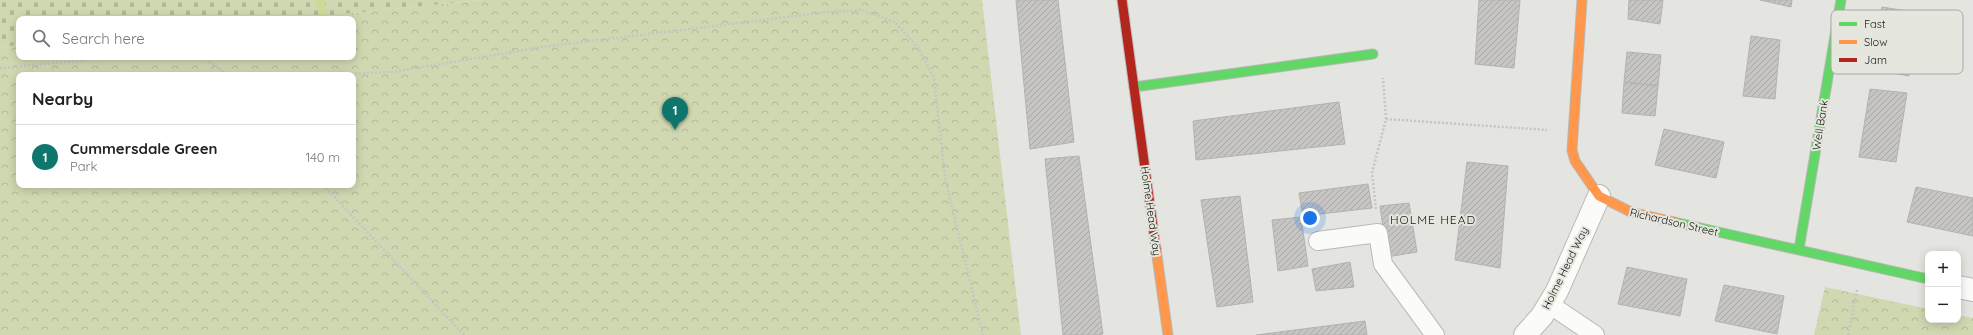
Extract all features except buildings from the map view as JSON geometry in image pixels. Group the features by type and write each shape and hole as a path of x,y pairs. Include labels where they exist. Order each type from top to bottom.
{"street":[{"name":"Holme Head Way","path":"1122,0 1168,335"},
{"name":"Richardson Street","path":"1582,0 1572,150 1575,161 1599,196 1631,212 1653,218 1800,249 1925,279"},
{"name":"Well Bank","path":"1839,10 1841,0"},
{"path":"1134,87 1373,54"},
{"name":"Well Bank","path":"1800,249 1831,61"},
{"name":"Holme Head Way","path":"1525,335 1542,316 1556,291 1599,196"},
{"path":"1961,287 1973,290"}],"lane":[{"path":"1318,241 1378,233 1383,264 1435,335"},
{"path":"1549,304 1595,335"}],"path":[{"path":"356,74 393,72 542,47 828,12 862,10 895,22 919,49 934,78 945,178 983,335"},
{"path":"1373,54 1382,68 1386,119 1372,173 1378,233"},
{"path":"0,68 89,60"},
{"path":"206,60 223,72"},
{"path":"1386,119 1573,132"},
{"path":"326,188 464,335"},
{"path":"1848,335 1863,264"}],"green space":[{"path":"0,0 482,0 322,16 16,16 16,45 0,47"},
{"path":"482,0 982,0 1021,335 0,335 0,47 16,45 16,60 356,60 356,16 322,16"},
{"path":"1825,287 1925,308 1925,323 1961,323 1961,316 1973,318 1973,335 1814,335"}],"waterway":[{"path":"320,0 323,16"}],"traffic: fast":[{"path":"1839,10 1841,0"},
{"path":"1134,87 1373,54"},
{"path":"1799,249 1831,59"},
{"path":"1674,222 1925,278"}],"traffic: slow":[{"path":"1582,0 1572,150 1575,161 1599,196 1631,212 1674,222"},
{"path":"1156,249 1168,335"}],"traffic: jam":[{"path":"1122,0 1156,249"}],"place":[{"name":"Cummersdale Green","path":"675,130"}],"district":[{"name":"HOLME HEAD","path":"1433,219"}]}
